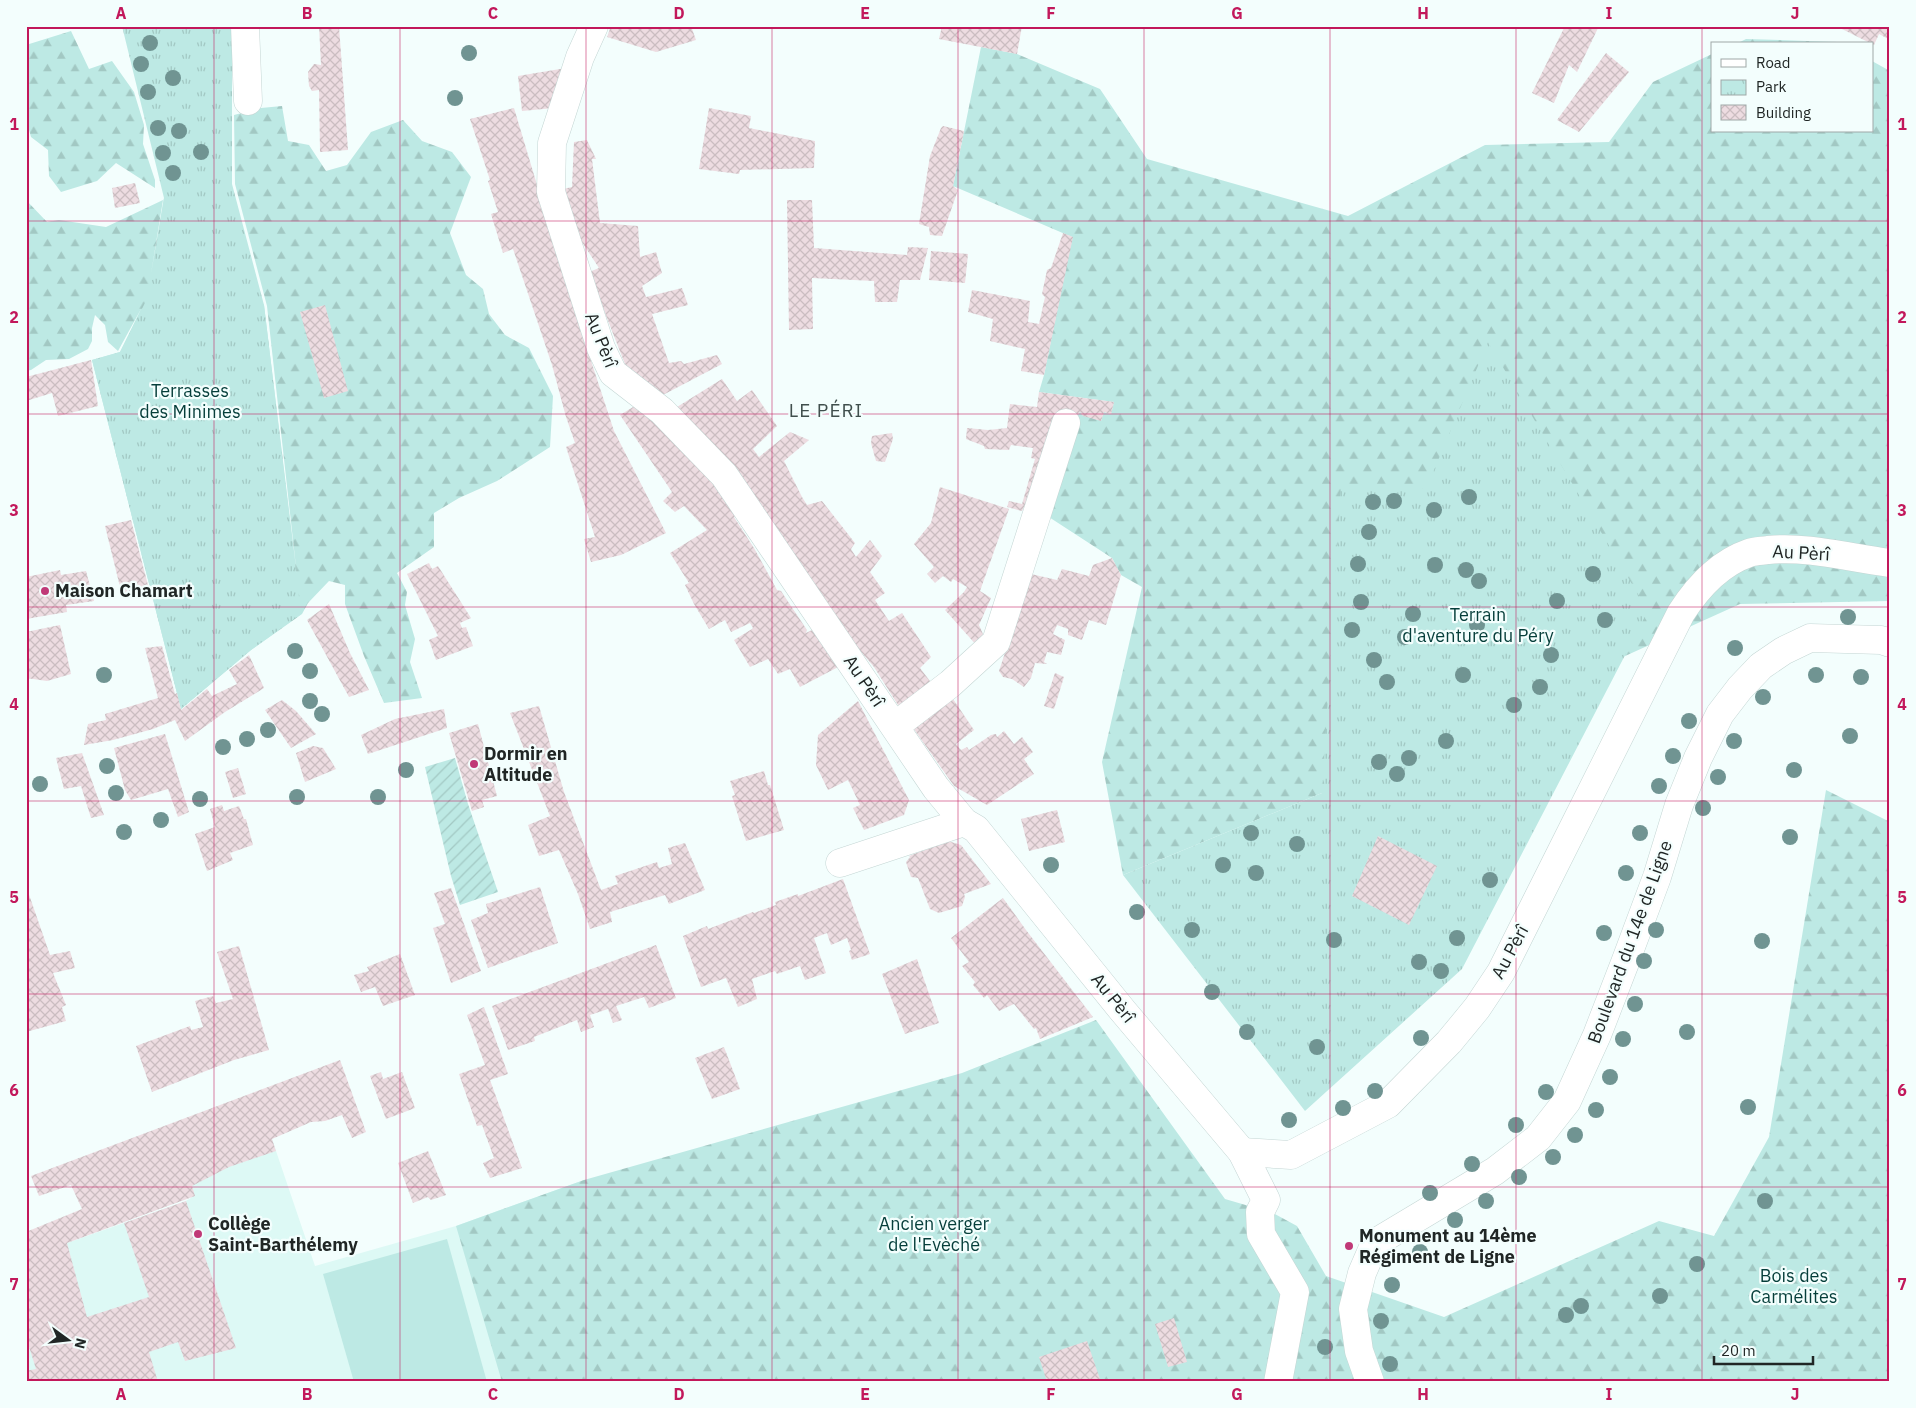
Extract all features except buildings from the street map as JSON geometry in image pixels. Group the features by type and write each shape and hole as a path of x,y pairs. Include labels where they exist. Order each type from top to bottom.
{"street":[{"path":"245,26 248,101"},
{"name":"Au Pèrî","path":"594,26 580,57 552,143 551,192 601,348 613,373 662,411 724,475 936,788 964,822 976,829 1123,1011 1242,1152 1290,1155 1388,1104 1449,1042 1501,972 1681,613 1695,592 1704,583 1729,562 1750,552 1783,549 1818,552 1890,563"},
{"path":"895,726 950,684 996,642 1066,423"},
{"name":"Boulevard du 14e de Ligne","path":"1370,1382 1359,1351 1353,1309 1362,1273 1375,1243 1495,1171 1538,1138 1567,1100 1597,1035 1626,960 1657,877 1679,805 1698,758 1720,714 1740,688 1761,666 1783,651 1810,638 1881,640 1890,644"},
{"path":"840,863 964,822"},
{"path":"1242,1152 1266,1200 1260,1212 1261,1234 1295,1292 1278,1382"}],"shaded area":[{"name":"Collège Saint-Barthélemy","path":"256,1092 315,1266 456,1226 584,1180 645,1382 26,1382 26,1255 67,1243 186,1201 194,1196 192,1186"}],"green space":[{"name":"Terrasses des Minimes","path":"122,26 232,26 232,184 264,305 301,614 251,650 181,709 92,360 120,352 148,297 164,198"},
{"path":"71,31 89,69 112,61 134,92 144,125 143,144 155,180 155,188 116,163 97,181 61,192 49,176 48,150 31,137 26,119 26,45"},
{"path":"1746,39 1837,42 1740,42"},
{"path":"981,47 1017,54 1100,89 1147,159 1348,216 1485,145 1609,142 1653,82 1711,54 1711,132 1874,132 1874,62 1890,71 1890,601 1740,604 1322,793 1123,875 1102,762 1142,587 1121,575 1112,558 1035,508 1076,416 1080,412 1101,421 1104,412 1111,414 1114,402 1039,392 1072,237 953,186"},
{"path":"282,106 288,141 309,145 326,171 347,165 371,132 403,120 422,141 452,152 471,177 450,233 466,275 483,289 489,314 505,335 529,348 553,396 550,447 497,481 459,498 434,513 434,547 397,573 407,592 405,605 415,639 410,662 422,698 384,703 345,604 345,585 329,581 308,603 302,614 251,650 181,709 92,360 120,352 141,309 118,351 108,342 105,325 95,315 92,341 88,349 69,359 46,360 31,370 26,371 26,200 47,222 59,220 106,227 163,200 151,274 164,198 264,305 297,576 267,306 235,184 234,115 261,108"},
{"name":"Terrain d'aventure du Péry","path":"1488,342 1648,611 1462,969 1305,1111 1123,875 1322,793 1341,486 1426,489"},
{"path":"455,758 468,804 498,892 460,905 451,876 425,767"},
{"path":"1826,790 1890,822 1890,1382 502,1382 456,1226 584,1180 962,1073 1096,1020 1225,1199 1273,1213 1297,1226 1326,1276 1444,1317 1659,1221 1714,1236 1769,1137"},
{"path":"447,1239 487,1382 354,1382 323,1274"}],"place":[{"name":"Maison Chamart","path":"45,591"},
{"name":"Dormir en Altitude","path":"474,764"},
{"name":"Collège Saint-Barthélemy","path":"198,1234"},
{"name":"Monument au 14ème Régiment de Ligne","path":"1349,1246"}],"district":[{"name":"LE PÉRI","path":"826,410"}],"park label":[{"name":"Ancien verger de l'Evèché","path":"934,1234"},
{"name":"Bois des Carmélites","path":"1794,1286"}]}
